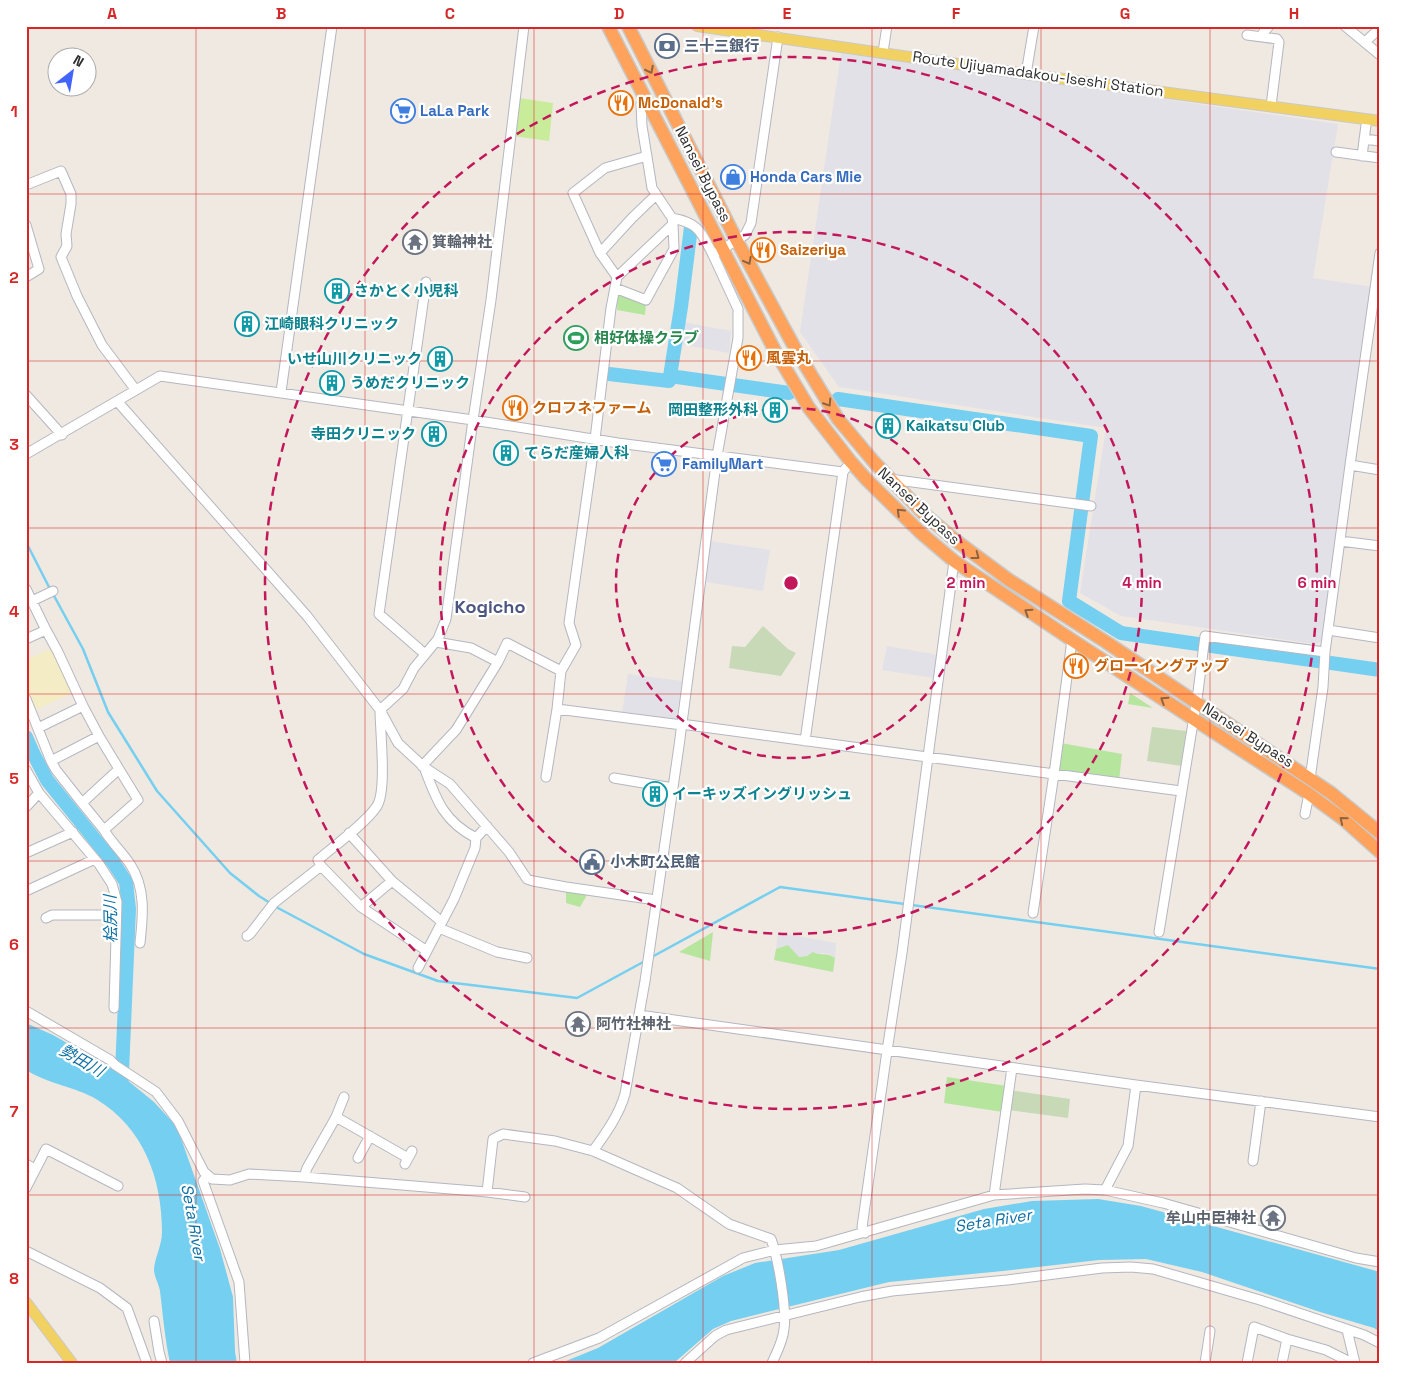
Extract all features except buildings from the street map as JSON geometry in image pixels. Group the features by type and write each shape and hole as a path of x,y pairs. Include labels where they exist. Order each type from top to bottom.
{"highway":[{"name":"Nansei Bypass","path":"608,26 718,252 742,289 794,384 847,467 954,562 1310,794 1380,852"},
{"name":"Nansei Bypass","path":"628,26 738,241 814,382 858,444 889,479 923,513 1001,575 1310,779 1352,809 1380,833"}],"main road":[{"name":"Route Ujiyamadakou-Iseshi Station","path":"697,26 732,29 1026,74 1380,121"},
{"path":"26,1302 72,1363"}],"street":[{"path":"281,392 332,26"},
{"path":"428,951 361,907 321,866 318,860 378,805 382,790 380,710 403,689 414,668 438,640 446,619 491,300 524,26"},
{"path":"883,52 887,26"},
{"path":"1026,74 1034,26"},
{"path":"1263,36 1263,33 1269,26"},
{"path":"1346,26 1380,55"},
{"path":"1365,42 1380,28"},
{"path":"1247,35 1278,39 1280,42 1271,106"},
{"path":"718,252 738,241 745,235 752,223 778,37"},
{"path":"615,288 646,300 674,249 673,221 652,188 642,126 641,104"},
{"path":"1362,156 1366,125"},
{"path":"1364,139 1380,141"},
{"path":"1336,152 1380,158"},
{"path":"617,277 600,253 573,193 605,168 646,156"},
{"path":"26,185 61,171 71,194 72,204 66,234 67,246 61,257 76,296 102,345 135,389"},
{"path":"600,253 656,194"},
{"path":"546,777 561,670 576,645 569,623 595,439 610,308 617,277 673,221 686,221 700,230 718,252 738,309 738,338 730,374 717,456 673,788 645,981 626,1094 621,1107 593,1151"},
{"path":"26,225 39,269 26,277"},
{"path":"1310,779 1324,687 1325,652 1380,253"},
{"path":"425,654 379,614 426,282"},
{"path":"26,454 62,435 135,389 160,376 717,456 847,467 805,741"},
{"path":"26,395 62,435"},
{"path":"117,401 307,616 380,710 398,743 423,766 450,784 510,852 527,879 656,900"},
{"path":"1350,466 1380,470"},
{"path":"889,479 1091,506"},
{"path":"1340,541 1380,546"},
{"path":"865,1233 862,1227 910,897 954,562"},
{"path":"26,589 83,706 138,800 104,830"},
{"path":"32,601 51,592"},
{"path":"26,639 46,630"},
{"path":"1328,630 1380,638"},
{"path":"1159,932 1205,636 1325,652"},
{"path":"1033,913 1072,640"},
{"path":"436,642 471,648 498,662"},
{"path":"423,766 456,730 498,662 507,643 561,670"},
{"path":"26,698 51,761 125,856 137,877 143,910 140,943"},
{"path":"38,728 83,706"},
{"path":"557,709 1181,791"},
{"path":"51,761 99,736"},
{"path":"423,766 436,800 447,816 466,833 476,838"},
{"path":"82,803 119,769"},
{"path":"26,770 39,793 95,859 112,884 117,900 114,1008"},
{"path":"614,778 673,788"},
{"path":"26,807 39,793"},
{"path":"1305,814 1310,794"},
{"path":"418,968 454,899 475,848 476,838 488,826"},
{"path":"26,853 73,832"},
{"path":"349,833 392,881 440,925 497,952 527,958"},
{"path":"26,890 95,859"},
{"path":"247,936 272,905 321,866"},
{"path":"361,907 392,881"},
{"path":"106,916 117,900"},
{"path":"46,918 52,915 106,916 116,920"},
{"path":"26,1011 110,1060 156,1092 178,1121 207,1176 219,1180 230,1180 249,1174 304,1177 487,1192 525,1197"},
{"path":"639,1015 1136,1085 1380,1116"},
{"path":"994,1196 1012,1068"},
{"path":"1105,1190 1128,1146 1136,1085"},
{"path":"304,1177 344,1098"},
{"path":"1253,1162 1261,1101"},
{"path":"336,1117 408,1158"},
{"path":"487,1192 493,1139 503,1134 555,1141 593,1151 677,1188 729,1224 771,1239 776,1251 785,1316 782,1339 772,1363"},
{"path":"358,1158 370,1136"},
{"path":"26,1188 46,1149 118,1186"},
{"path":"26,1164 35,1170"},
{"path":"207,1176 203,1181 240,1282 246,1363"},
{"path":"532,1363 599,1338 743,1258 776,1251 816,1246 963,1203 994,1196 1085,1189 1105,1190 1163,1203 1356,1258 1380,1262"},
{"path":"26,1251 100,1288 127,1308 147,1363"},
{"path":"685,1363 715,1336 726,1330 860,1297 892,1291 1007,1280 1102,1268 1131,1267 1154,1269 1193,1279 1364,1335 1380,1343"},
{"path":"154,1321 162,1363"},
{"path":"1247,1363 1254,1327 1354,1360"},
{"path":"1205,1363 1210,1330"},
{"path":"1347,1330 1354,1360"},
{"path":"1282,1363 1287,1339"}],"shaded area":[{"path":"841,53 1338,124 1313,278 1373,287 1323,641 1315,644 1121,616 1080,593 1106,428 839,387 800,332"},
{"path":"683,322 731,331 729,353 680,344"},
{"path":"710,541 770,550 763,591 706,582"},
{"path":"887,646 938,655 934,678 882,670"},
{"path":"628,674 682,681 676,721 622,713"},
{"path":"778,932 836,943 835,958 830,954 824,953 799,957 787,945 776,949"}],"green space":[{"path":"519,98 553,103 549,141 513,136"},
{"path":"618,293 646,303 645,315 617,310"},
{"path":"763,626 788,649 796,653 781,676 729,668 732,646 745,647"},
{"path":"1130,693 1153,708 1128,704"},
{"path":"1152,727 1186,731 1182,766 1147,761"},
{"path":"1061,743 1122,754 1119,781 1057,772"},
{"path":"566,890 588,893 580,907 566,903"},
{"path":"713,932 710,961 679,952"},
{"path":"788,945 799,957 807,956 813,952 833,956 835,958 833,972 774,960 776,949"},
{"path":"947,1077 1007,1086 1003,1112 944,1103"},
{"path":"1010,1090 1070,1099 1068,1118 1008,1110"}],"sand":[{"path":"52,648 74,692 35,710 26,688 26,660"}],"water":[{"path":"26,1023 53,1035 116,1071 154,1102 177,1127 220,1249 233,1297 237,1363 170,1363 160,1291 154,1269 162,1237 161,1212 154,1174 147,1156 127,1125 113,1111 80,1091 43,1079 26,1070"},
{"name":"Seta River","path":"1098,1199 1141,1206 1380,1272 1380,1332 1374,1328 1320,1312 1202,1272 1146,1259 1099,1260 889,1282 731,1321 713,1329 674,1363 561,1363 598,1348 723,1276 755,1263 839,1250 984,1209 1032,1201"}],"waterway":[{"path":"670,376 691,227"},
{"path":"609,374 669,381 670,376 789,393"},
{"path":"838,399 1091,436 1069,601 1121,633 1380,670"},
{"path":"26,542 50,589"},
{"path":"53,594 83,649 108,712 157,791 230,873 278,908 364,954 438,981 577,998 645,961"},
{"name":"桧尻川","path":"26,737 47,780 113,862 126,882 129,909 121,1095"},
{"path":"650,958 780,887 1380,969"}],"place":[{"name":"三十三銀行","path":"667,46"},
{"name":"McDonald's","path":"621,103"},
{"name":"LaLa Park","path":"403,111"},
{"name":"Honda Cars Mie","path":"733,177"},
{"name":"箕輪神社","path":"415,242"},
{"name":"Saizeriya","path":"763,250"},
{"name":"さかとく小児科","path":"337,291"},
{"name":"江崎眼科クリニック","path":"247,324"},
{"name":"相好体操クラブ","path":"576,338"},
{"name":"風雲丸","path":"749,358"},
{"name":"いせ山川クリニック","path":"440,359"},
{"name":"うめだクリニック","path":"332,383"},
{"name":"クロフネファーム","path":"515,408"},
{"name":"岡田整形外科","path":"775,410"},
{"name":"Kaikatsu Club","path":"888,426"},
{"name":"寺田クリニック","path":"434,434"},
{"name":"てらだ産婦人科","path":"506,453"},
{"name":"FamilyMart","path":"664,464"},
{"name":"グローイングアップ","path":"1076,666"},
{"name":"イーキッズイングリッシュ","path":"655,794"},
{"name":"小木町公民館","path":"592,862"},
{"name":"阿竹社神社","path":"578,1024"},
{"name":"牟山中臣神社","path":"1273,1218"}],"district":[{"name":"Kogicho","path":"490,607"}],"water label":[{"name":"勢田川","path":"82,1060"}]}
